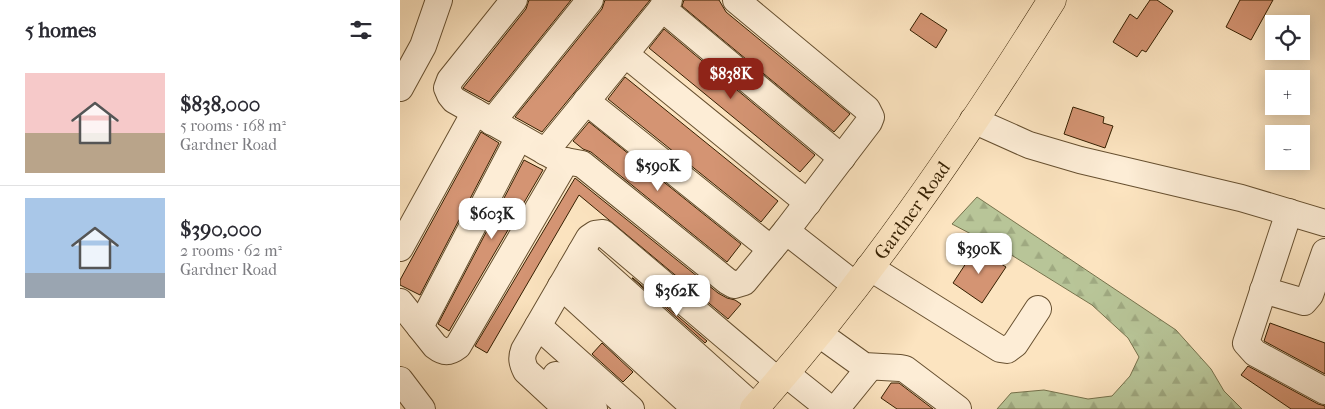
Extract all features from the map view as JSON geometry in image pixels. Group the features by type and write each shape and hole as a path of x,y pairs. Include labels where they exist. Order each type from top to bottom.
{"main road":[{"name":"Gardner Road","path":"754,409 818,333 862,276 973,120 1052,0"}],"lane":[{"path":"400,88 423,46 438,0"},
{"path":"514,0 450,80 447,88 450,95 454,100 483,117 556,157 576,162 591,171 734,285 744,282 842,158 871,117 867,109 736,0"},
{"path":"400,248 483,117 590,0"},
{"path":"400,302 441,351 449,352 458,346 586,102 665,4 842,158"},
{"path":"625,54 808,202"},
{"path":"586,102 778,240 862,276 1000,349 1007,350 1015,344 1038,309"},
{"path":"973,120 1029,145 1063,155 1241,198 1325,223"},
{"path":"420,328 519,137"},
{"path":"1289,212 1246,343 1255,353 1325,391"},
{"path":"567,409 526,371 522,358 532,337 589,238 603,233 782,377 830,409"},
{"path":"1263,290 1304,302 1310,295 1325,252"},
{"path":"571,269 754,409"},
{"path":"571,269 696,409"},
{"path":"571,269 727,409"},
{"path":"818,333 859,363 870,367 900,368 904,370 958,409"},
{"path":"532,337 594,409"},
{"path":"532,337 612,409"},
{"path":"532,337 631,409"},
{"path":"836,409 870,367"},
{"path":"400,380 422,409"}],"green space":[{"path":"977,197 1176,330 1211,369 1224,391 1242,409 997,409 1011,393 1044,390 1088,399 1112,396 1130,376 1139,357 1128,338 1092,305 1013,256 952,224"}],"building":[{"path":"529,0 571,0 489,102 463,88 526,9"},
{"path":"605,0 650,0 542,132 515,117 602,9"},
{"path":"684,0 719,0 726,12 850,114 834,132 682,6"},
{"path":"1150,0 1157,0 1173,11 1146,52 1142,50 1137,57 1113,42 1130,14 1137,19"},
{"path":"1240,0 1273,0 1251,40 1226,27"},
{"path":"921,13 947,30 936,48 910,30"},
{"path":"664,29 815,155 800,172 649,48"},
{"path":"625,77 778,201 761,222 608,99"},
{"path":"1073,107 1104,117 1103,123 1113,126 1105,148 1064,134"},
{"path":"589,122 741,244 727,262 591,152 583,149 573,141"},
{"path":"481,132 499,143 420,295 400,285 400,280"},
{"path":"524,160 543,170 449,331 438,324"},
{"path":"575,178 718,293 741,304 728,319 579,195 487,353 475,346"},
{"path":"976,248 1006,267 982,303 953,283"},
{"path":"633,278 707,341 705,343"},
{"path":"1270,323 1325,343 1325,374 1264,341"},
{"path":"602,343 633,372 623,382 592,354"},
{"path":"1248,366 1325,406 1325,409 1291,409 1241,375"},
{"path":"891,383 899,383 933,409 897,409 881,398"}]}
